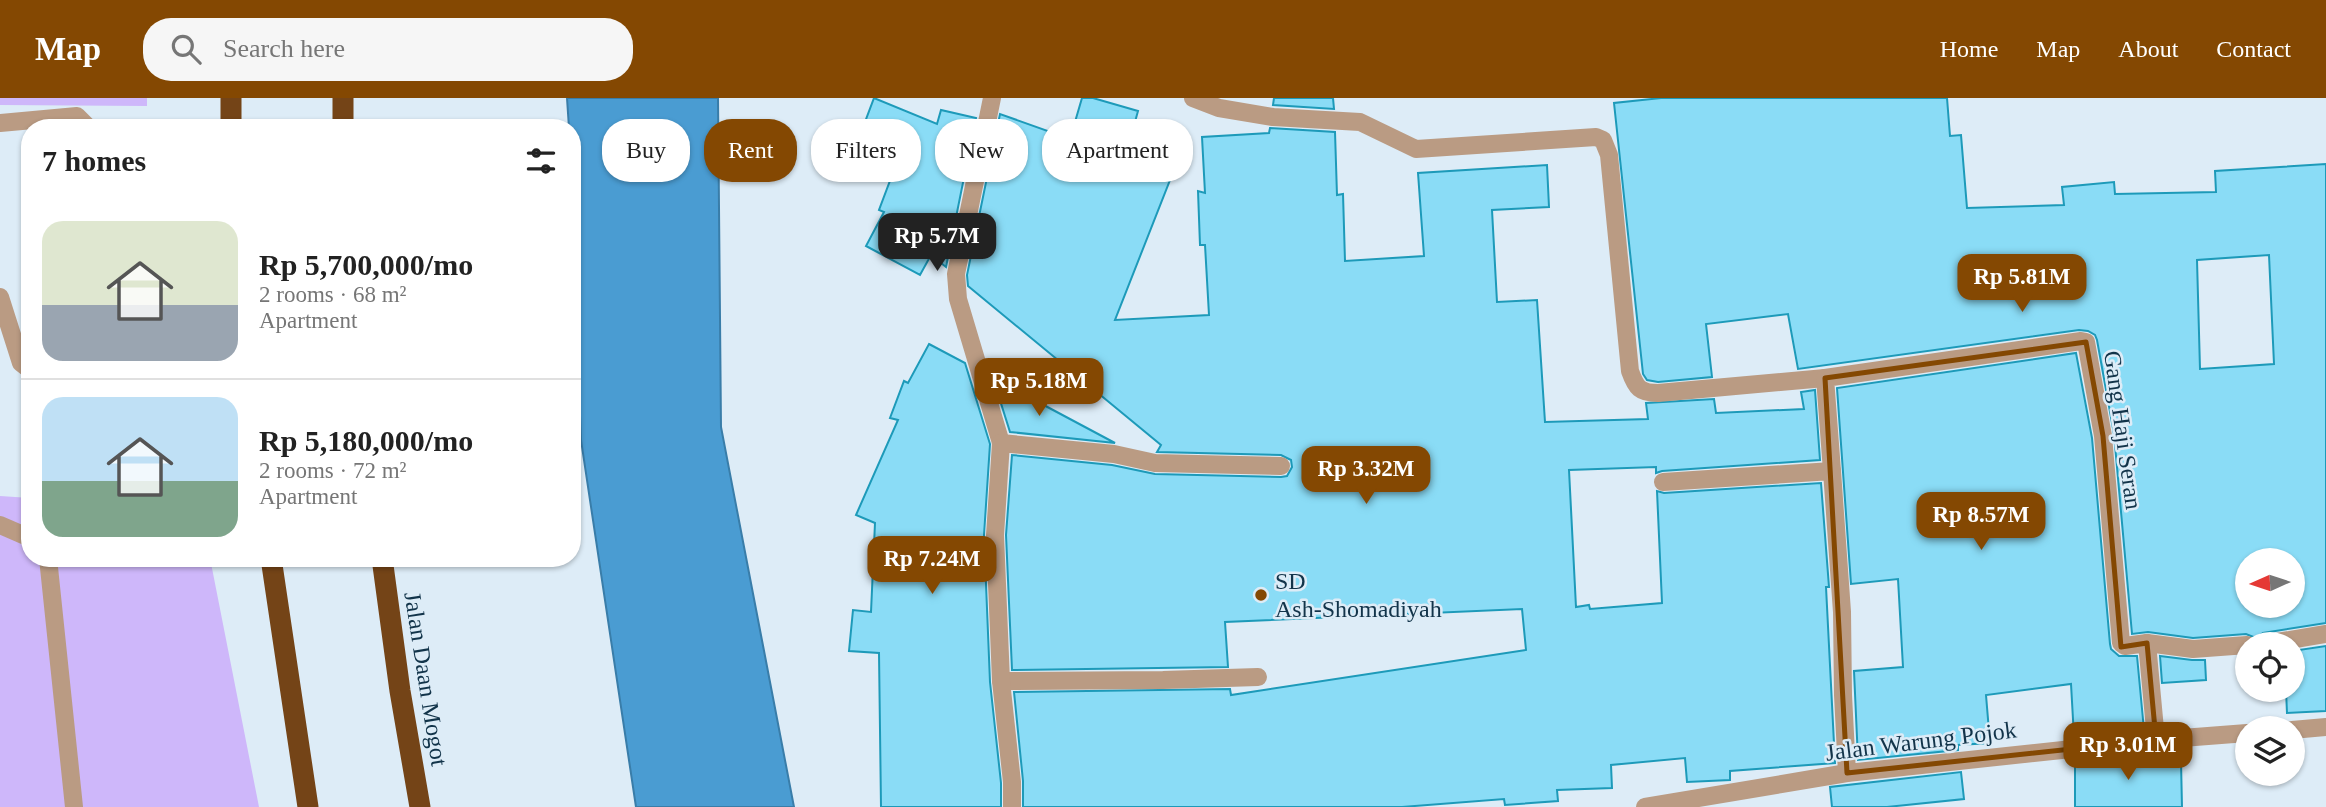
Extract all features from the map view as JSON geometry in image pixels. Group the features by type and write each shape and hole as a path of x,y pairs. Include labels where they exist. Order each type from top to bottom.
{"highway":[{"path":"231,98 231,119"},
{"path":"343,98 343,119"},
{"path":"272,567 308,807"},
{"name":"Jalan Daan Mogot","path":"383,567 400,691 420,807"}],"street":[{"path":"992,98 957,274 958,299 1001,443 995,535 1001,681 1012,782 1012,807"},
{"path":"1193,98 1219,108 1273,117 1360,122 1416,149 1596,137 1603,140 1609,155 1630,371 1640,391 1658,393 1825,378 1842,612 1847,773"},
{"path":"44,119 77,116 80,119"},
{"path":"0,123 21,121"},
{"path":"0,297 21,360"},
{"name":"Gang Haji Seran","path":"1825,378 2087,342 2103,436 2121,643 2125,646 2147,643 2193,649 2235,646"},
{"path":"1001,443 1114,454 1155,463 1281,466"},
{"path":"1663,482 1832,471"},
{"path":"0,525 21,534"},
{"path":"49,567 74,807"},
{"path":"2305,637 2326,634"},
{"path":"2147,643 2156,740"},
{"path":"1001,681 1258,677"},
{"path":"2305,729 2326,727"},
{"name":"Jalan Warung Pojok","path":"1644,807 1847,773 2235,734"}],"highlighted area":[{"path":"2086,342 2103,436 2121,647 2147,643 2156,740 1847,773 1825,378"}],"shaded area":[{"path":"0,98 147,98 147,106 0,105"},
{"path":"0,496 21,497 21,567 212,567 259,807 0,807"}],"water":[{"path":"567,98 718,98 718,119 704,119 704,182 719,182 721,427 794,807 636,807 581,440 581,119 568,119"}],"building":[{"path":"874,98 935,123 935,182 963,182 946,267 931,255 920,275 866,246 884,212 879,210 890,182 921,182 921,119 866,119"},
{"path":"1082,98 1093,98 1138,111 1136,119 1076,119"},
{"path":"1274,98 1333,98 1334,109 1273,105"},
{"path":"1661,98 1947,98 1950,136 1961,135 1967,208 2064,205 2062,187 2114,182 2115,194 2216,192 2215,171 2326,164 2326,623 2269,632 2235,632 2235,635 2193,638 2148,632 2132,634 2114,434 2097,340 2095,335 2088,331 2079,330 1798,369 1788,314 1706,324 1712,377 1658,382 1647,380 1643,374 1614,103","holes":["2269,255 2274,364 2200,369 2197,260"]},
{"path":"941,110 976,119 938,119"},
{"path":"1000,114 1014,119 999,119"},
{"path":"1028,124 1042,129 1042,182 1169,182 1115,320 1209,315 1205,245 1200,245 1198,191 1205,193 1202,137 1269,133 1270,128 1335,132 1337,195 1343,194 1345,261 1424,256 1418,173 1547,165 1549,207 1492,210 1497,302 1537,300 1545,422 1648,419 1646,403 1714,399 1716,413 1804,409 1801,392 1815,390 1820,460 1656,473 1656,467 1569,470 1576,607 1589,605 1590,609 1662,603 1657,491 1664,493 1821,483 1829,587 1826,587 1835,763 1730,771 1730,780 1687,782 1685,758 1611,765 1612,788 1557,790 1558,801 1505,805 1504,799 1402,807 1023,807 1014,692 1230,689 1231,695 1526,650 1522,609 1225,622 1228,667 1012,670 1006,535 1012,455 1112,465 1155,474 1281,477 1287,476 1292,467 1291,460 1281,455 1157,452 1161,445 968,286 967,275 986,182 1028,182"},
{"path":"929,344 965,363 990,444 984,535 990,682 1001,783 1001,807 881,807 879,653 849,651 853,610 871,612 875,523 856,515 898,420 890,418 904,381 908,383"},
{"path":"2076,353 2092,438 2110,644 2111,649 2119,656 2137,656 2144,730 2074,737 2071,684 1986,695 1990,743 1958,745 1958,750 1858,760 1854,671 1903,667 1898,579 1851,584 1837,388"},
{"path":"993,378 1115,443 1010,432"},
{"path":"2326,646 2326,711 2287,713 2287,702 2305,702 2305,649"},
{"path":"2160,656 2205,660 2206,680 2162,683"},
{"path":"2151,752 2152,761 2181,761 2182,807 2075,807 2075,760"},
{"path":"1961,772 1964,799 1887,807 1832,807 1830,787"}],"place":[{"name":"SD Ash-Shomadiyah","path":"1261,595"}]}
